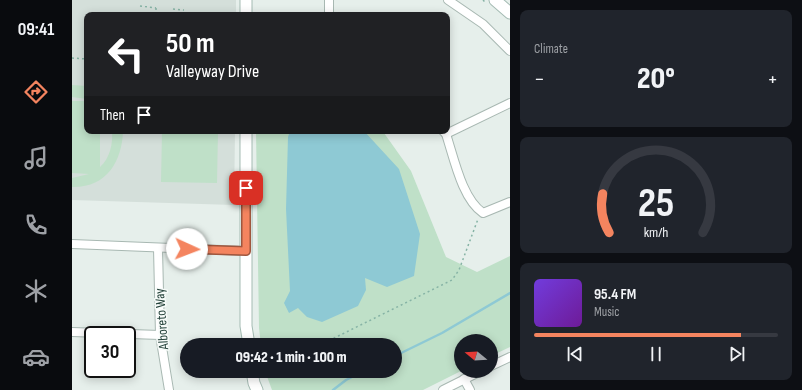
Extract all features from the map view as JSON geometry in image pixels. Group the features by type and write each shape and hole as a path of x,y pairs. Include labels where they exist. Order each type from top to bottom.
{"street":[{"path":"246,0 246,12"},
{"path":"329,0 329,12"},
{"path":"448,0 483,24 510,51"},
{"path":"495,0 510,13"},
{"path":"450,130 510,103"},
{"path":"246,134 246,326 248,338"},
{"path":"444,134 466,192 473,206 483,212 510,202"},
{"path":"72,244 246,251"},
{"name":"Alboreto Way","path":"158,248 160,335 170,390"},
{"path":"72,332 160,335"},
{"path":"498,363 510,357"},
{"path":"254,378 257,390"},
{"path":"443,390 464,379 470,390"}],"path":[{"path":"140,6 157,8 156,12"},
{"path":"173,9 184,10"},
{"path":"72,58 84,59"},
{"path":"334,338 452,280 459,270 478,218 479,210"}],"shaded area":[{"path":"72,0 236,0 236,12 84,12 84,134 235,134 234,205 72,200"}],"green space":[{"path":"72,85 84,86 84,99 72,97"},
{"path":"72,101 84,101 84,134 100,134 100,167 110,150 112,134 123,134 122,142 115,163 103,178 84,186 72,187 72,178 89,174 72,173"},
{"path":"162,134 218,134 217,183 161,182"},
{"path":"256,134 385,134 411,171 446,257 477,272 510,256 510,347 498,353 498,334 454,334 454,374 423,390 272,390 268,378 402,378 402,338 260,338"}],"water":[{"path":"289,134 367,134 399,169 420,234 414,276 387,287 365,278 366,290 358,306 322,322 307,317 298,308 289,313 284,303 290,291 286,209"}],"waterway":[{"path":"402,353 442,333 510,293"},
{"path":"333,390 350,378"}],"route":[{"path":"187,249 246,251 246,188"}]}
